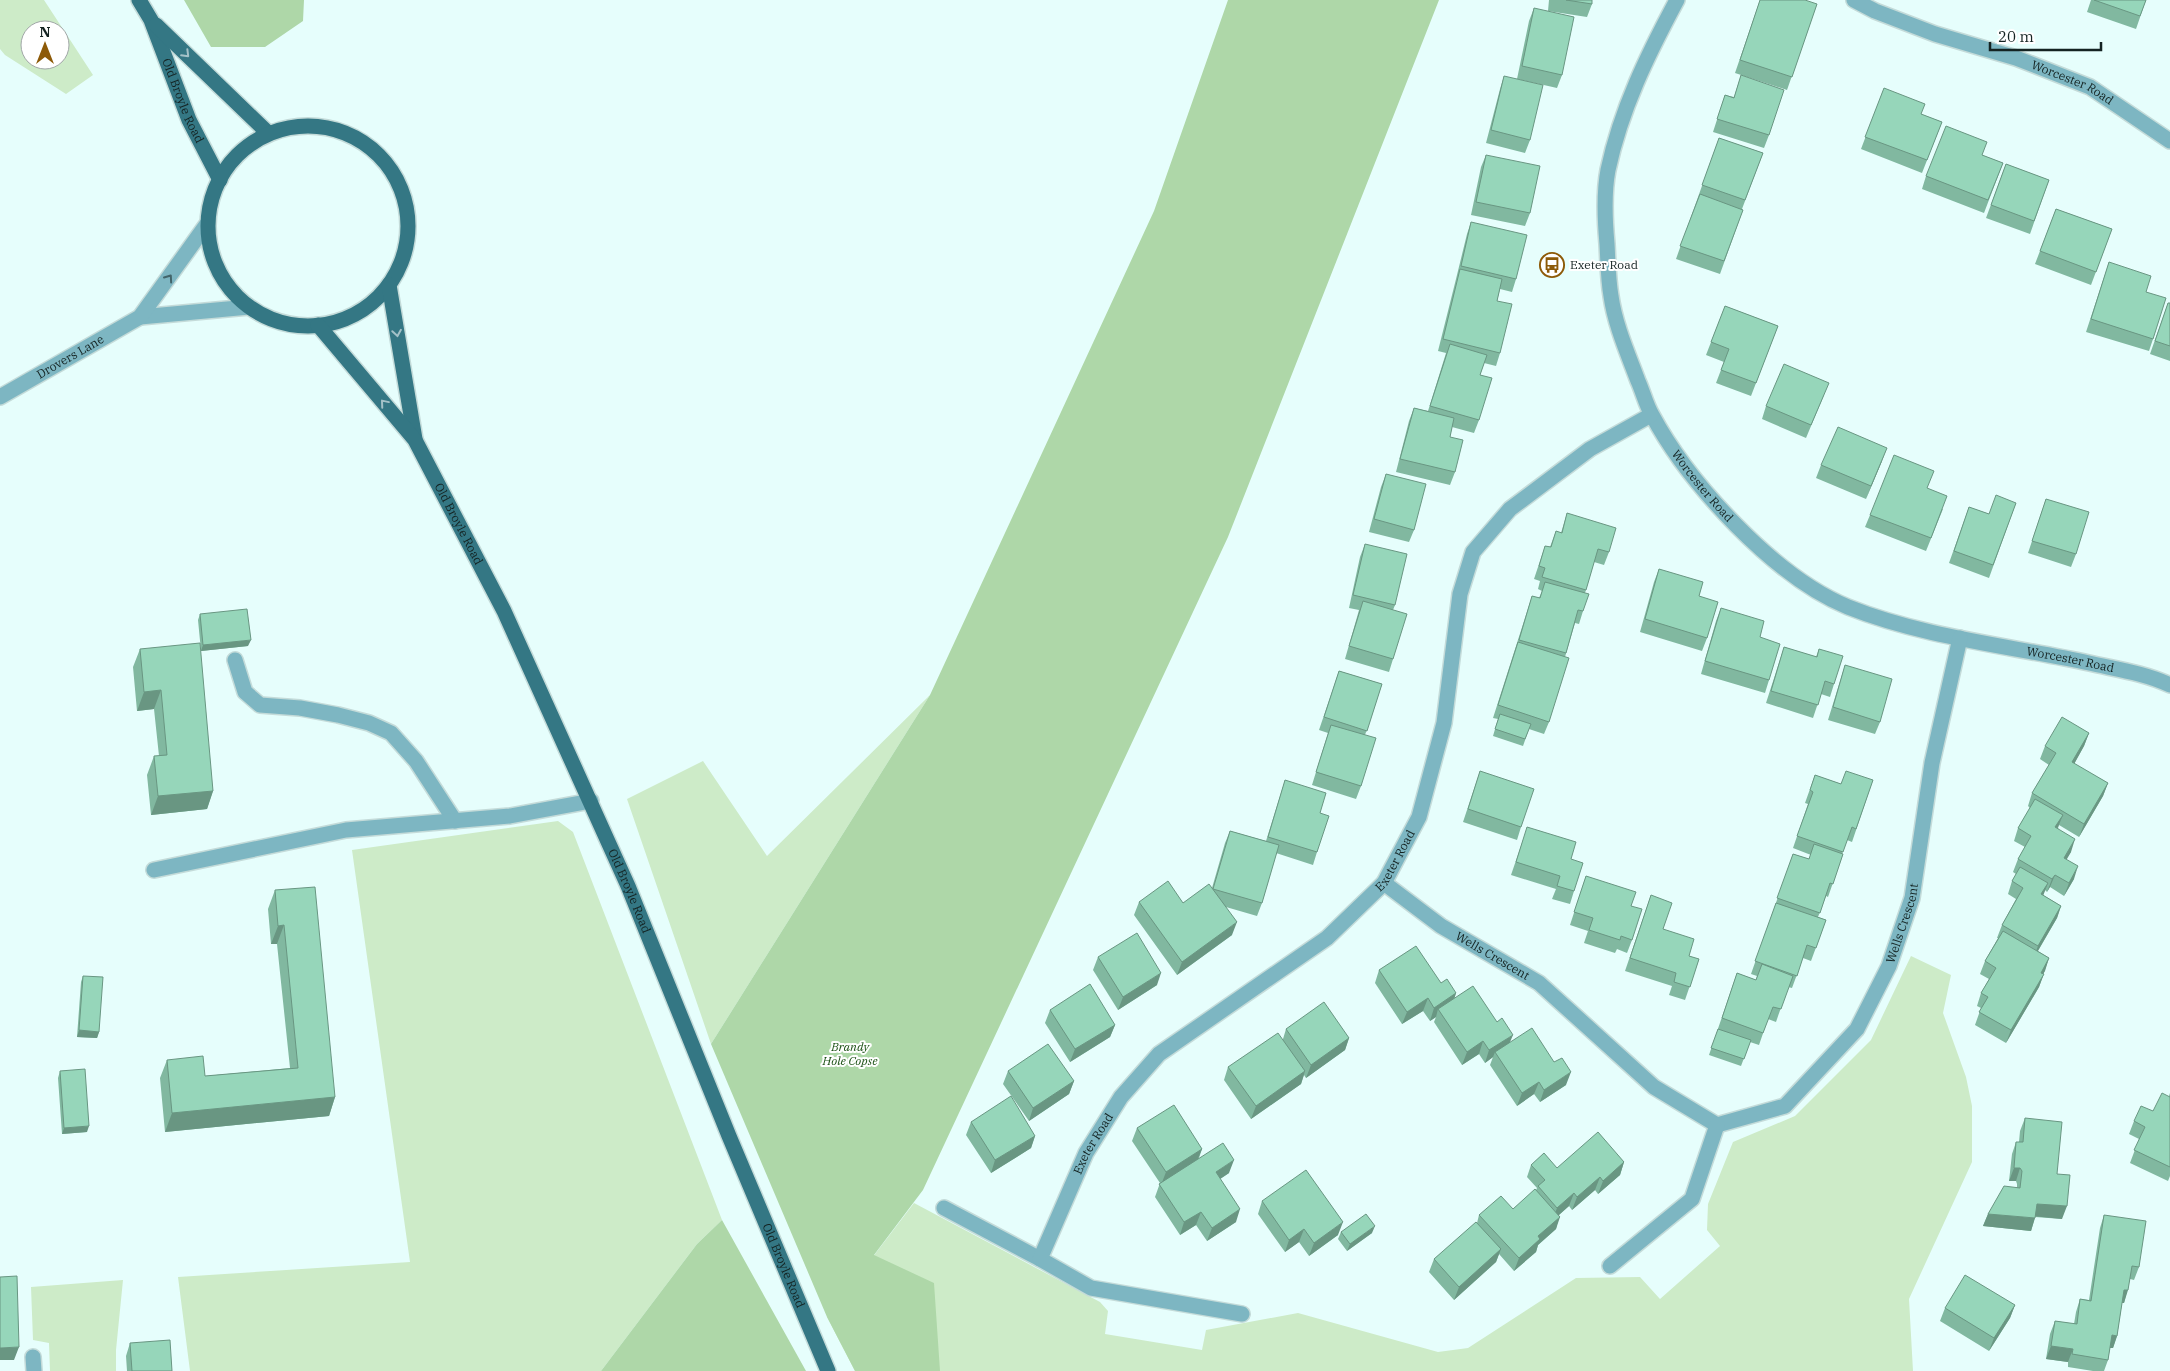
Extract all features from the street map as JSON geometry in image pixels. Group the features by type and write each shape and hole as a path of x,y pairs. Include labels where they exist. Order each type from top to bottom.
{"main road":[{"name":"Old Broyle Road","path":"139,0 151,20 189,120 220,180"},
{"name":"Old Broyle Road","path":"151,20 268,133"},
{"path":"300,125 332,128 362,141 387,163 402,192 409,223 404,255 389,284 366,308 337,322 318,326 277,321 249,307 226,284 212,256 207,224 212,193 220,180 227,164 246,146 268,133 300,125"},
{"name":"Old Broyle Road","path":"389,284 415,440"},
{"name":"Old Broyle Road","path":"318,326 415,440 504,611 628,886 729,1136 828,1371"}],"street":[{"name":"Worcester Road","path":"1677,0 1644,62 1623,115 1607,172 1606,229 1611,297 1627,353 1651,415 1690,474 1742,530 1788,573 1816,592 1850,607 1905,625 1960,638 2070,659 2160,680 2170,685"},
{"name":"Worcester Road","path":"1854,0 1874,11 1935,34 2016,58 2090,87 2170,140"},
{"name":"Drovers Lane","path":"0,397 140,317 207,224"},
{"name":"Drovers Lane","path":"140,317 249,307"},
{"name":"Exeter Road","path":"1040,1259 1086,1153 1121,1097 1159,1054 1327,938 1384,883 1419,817 1444,723 1460,594 1473,552 1510,510 1590,449 1651,415"},
{"name":"Wells Crescent","path":"1384,883 1441,926 1539,983 1654,1087 1717,1125 1785,1106 1857,1029 1890,966 1912,898 1932,763 1960,638"},
{"path":"235,660 245,692 260,705 300,708 338,715 369,723 391,732 416,761 454,821"},
{"path":"154,870 346,830 510,816 591,801"},
{"path":"1610,1266 1692,1199 1717,1125"},
{"path":"944,1208 1091,1288 1242,1314"}],"green space":[{"path":"0,0 44,0 57,20 20,20 20,65 5,55 0,49"},
{"path":"184,0 304,0 303,21 265,47 211,47"},
{"name":"Brandy Hole Copse","path":"1228,0 1439,0 1228,537 923,1190 874,1255 934,1283 940,1371 855,1371 827,1317 711,1044 930,695 1154,211"},
{"path":"70,40 93,75 66,94 28,70 70,70"},
{"path":"930,695 711,1044 627,799 703,761 767,856"},
{"path":"558,821 573,832 722,1220 697,1244 601,1371 190,1371 178,1277 410,1262 352,850"},
{"path":"1911,956 1951,975 1943,1013 1966,1077 1972,1106 1972,1162 1909,1299 1913,1371 855,1371 827,1317 914,1203 1100,1302 1108,1311 1105,1334 1202,1350 1206,1330 1298,1313 1438,1352 1468,1348 1576,1278 1640,1277 1660,1299 1720,1246 1707,1230 1708,1204 1733,1142 1795,1116 1871,1040"},
{"path":"722,1220 806,1371 601,1371 697,1244"},
{"path":"123,1280 116,1350 116,1371 50,1371 49,1343 33,1340 31,1287"}],"building":[{"path":"1566,0 1592,0 1592,4"},
{"path":"1760,0 1805,0 1817,4 1792,77 1740,60"},
{"path":"2094,0 2146,0 2140,16"},
{"path":"1534,8 1574,17 1562,75 1522,66"},
{"path":"1741,75 1784,90 1769,135 1717,119 1725,95 1734,98"},
{"path":"1504,76 1543,85 1530,140 1491,130"},
{"path":"1884,88 1925,104 1921,114 1942,122 1927,160 1865,137"},
{"path":"1946,126 1987,142 1982,155 2003,163 1988,200 1926,176"},
{"path":"1719,138 1763,153 1745,200 1702,185"},
{"path":"1486,155 1540,166 1530,213 1476,202"},
{"path":"2006,164 2049,180 2034,221 1991,205"},
{"path":"1700,194 1743,210 1724,261 1680,246"},
{"path":"2056,209 2112,229 2096,272 2040,251"},
{"path":"1471,222 1527,235 1516,279 1461,266"},
{"path":"2109,262 2151,276 2146,292 2166,298 2153,339 2091,319"},
{"path":"1460,269 1502,279 1497,301 1512,304 1500,353 1443,339"},
{"path":"2168,303 2170,303 2170,346 2155,341"},
{"path":"1725,306 1778,326 1756,383 1721,370 1729,349 1711,342"},
{"path":"1450,344 1487,355 1480,375 1492,378 1479,420 1430,406"},
{"path":"1784,364 1829,383 1811,425 1766,406"},
{"path":"1414,408 1454,418 1450,437 1463,440 1455,472 1400,459"},
{"path":"1838,427 1887,448 1871,486 1821,465"},
{"path":"1894,455 1934,471 1927,488 1947,496 1931,538 1870,515"},
{"path":"1386,474 1426,484 1414,530 1374,519"},
{"path":"1996,495 2016,503 1993,565 1954,551 1969,507 1989,514"},
{"path":"2046,499 2089,512 2076,554 2032,541"},
{"path":"1567,513 1616,528 1609,552 1598,549 1586,590 1542,577 1545,568 1539,566 1545,546 1551,547 1556,531 1562,533"},
{"path":"1365,544 1407,554 1395,605 1353,595"},
{"path":"1659,569 1703,582 1699,596 1718,602 1707,638 1645,619"},
{"path":"1545,582 1589,594 1583,611 1578,610 1566,653 1519,640 1532,596 1540,598"},
{"path":"1363,601 1407,614 1393,659 1349,646"},
{"path":"1721,608 1764,621 1760,637 1780,644 1769,680 1705,661"},
{"path":"247,609 251,640 203,645 200,614"},
{"path":"1518,642 1569,658 1549,722 1498,705"},
{"path":"200,643 213,791 158,796 154,756 167,755 161,690 144,692 140,649"},
{"path":"1784,647 1817,657 1819,649 1843,656 1834,684 1825,681 1818,705 1771,691"},
{"path":"1845,665 1892,679 1880,722 1833,707"},
{"path":"1339,671 1382,684 1367,731 1324,717"},
{"path":"1500,714 1531,724 1525,739 1495,729"},
{"path":"2062,717 2089,733 2072,762 2108,783 2084,824 2032,793 2056,753 2045,746"},
{"path":"1331,725 1376,738 1361,786 1316,772"},
{"path":"1480,771 1534,789 1521,827 1468,809"},
{"path":"1846,771 1873,780 1856,829 1852,827 1843,852 1797,836 1813,792 1810,790 1815,775 1841,784"},
{"path":"1285,780 1326,793 1320,813 1329,816 1317,852 1268,837"},
{"path":"2035,799 2063,815 2055,827 2075,839 2064,858 2078,866 2069,883 2055,875 2052,879 2018,859 2031,836 2018,828"},
{"path":"1527,827 1576,842 1571,859 1583,863 1574,891 1557,886 1560,876 1516,862"},
{"path":"1230,831 1279,845 1262,903 1213,889"},
{"path":"1814,844 1843,854 1833,884 1830,883 1820,913 1777,898 1793,854 1809,859"},
{"path":"2020,867 2048,883 2041,894 2061,906 2038,946 2002,925 2023,888 2012,881"},
{"path":"1586,876 1636,892 1631,906 1642,909 1632,940 1621,936 1620,940 1589,930 1593,918 1574,912"},
{"path":"1168,881 1183,903 1209,884 1237,922 1182,962 1139,902"},
{"path":"315,887 335,1097 172,1113 167,1060 203,1056 205,1076 298,1068 284,925 278,926 275,890"},
{"path":"1651,895 1672,903 1663,929 1694,939 1689,956 1699,959 1690,987 1674,982 1676,973 1630,958"},
{"path":"1776,903 1826,920 1816,948 1807,945 1797,976 1755,961"},
{"path":"2003,931 2049,958 2041,973 2044,974 2011,1030 1979,1012 1988,997 1981,993 1996,968 1985,961"},
{"path":"1137,933 1161,973 1123,997 1098,957"},
{"path":"1416,946 1441,983 1447,979 1456,993 1434,1008 1428,998 1407,1012 1379,970"},
{"path":"1762,964 1793,976 1781,1009 1773,1007 1763,1033 1722,1018 1737,973 1756,980"},
{"path":"83,976 103,977 99,1032 79,1030"},
{"path":"1090,984 1115,1025 1075,1049 1050,1010"},
{"path":"1473,986 1497,1022 1502,1018 1513,1035 1489,1050 1483,1041 1467,1052 1438,1009"},
{"path":"1324,1002 1349,1038 1311,1065 1286,1029"},
{"path":"1532,1028 1554,1062 1562,1058 1571,1072 1544,1090 1539,1082 1522,1093 1495,1052"},
{"path":"1718,1029 1751,1040 1744,1059 1711,1048"},
{"path":"1278,1033 1305,1071 1256,1106 1228,1067"},
{"path":"1048,1044 1074,1081 1033,1108 1008,1071"},
{"path":"85,1069 89,1126 64,1128 60,1071"},
{"path":"2162,1093 2170,1097 2170,1167 2134,1150 2145,1127 2134,1121 2141,1106 2153,1111"},
{"path":"1011,1096 1035,1136 995,1160 971,1122"},
{"path":"1174,1105 1202,1149 1166,1172 1137,1128"},
{"path":"2025,1118 2062,1122 2057,1174 2070,1175 2067,1206 2037,1204 2035,1218 1988,1214 2004,1186 2020,1188 2022,1171 2020,1168 2014,1168 2016,1142 2023,1142"},
{"path":"1598,1132 1624,1162 1603,1181 1600,1177 1577,1197 1574,1193 1557,1208 1538,1186 1545,1180 1531,1165 1544,1153 1557,1168"},
{"path":"1223,1143 1234,1160 1216,1172 1240,1209 1212,1228 1201,1212 1184,1222 1159,1184"},
{"path":"1306,1170 1343,1222 1314,1243 1304,1229 1289,1240 1262,1201"},
{"path":"1535,1189 1560,1217 1538,1236 1540,1239 1519,1258 1479,1215 1501,1196 1513,1209"},
{"path":"1366,1214 1375,1226 1350,1244 1341,1232"},
{"path":"2104,1215 2146,1221 2139,1267 2132,1266 2128,1290 2124,1290 2117,1336 2112,1335 2108,1360 2072,1354 2073,1349 2051,1346 2055,1321 2077,1324 2080,1299 2091,1301"},
{"path":"1476,1222 1501,1249 1459,1287 1434,1259"},
{"path":"1965,1275 2015,1305 1994,1338 1945,1308"},
{"path":"17,1276 19,1347 0,1348 0,1277"},
{"path":"170,1340 172,1371 132,1371 130,1343"}],"place":[{"name":"Exeter Road","path":"1552,265"}]}
